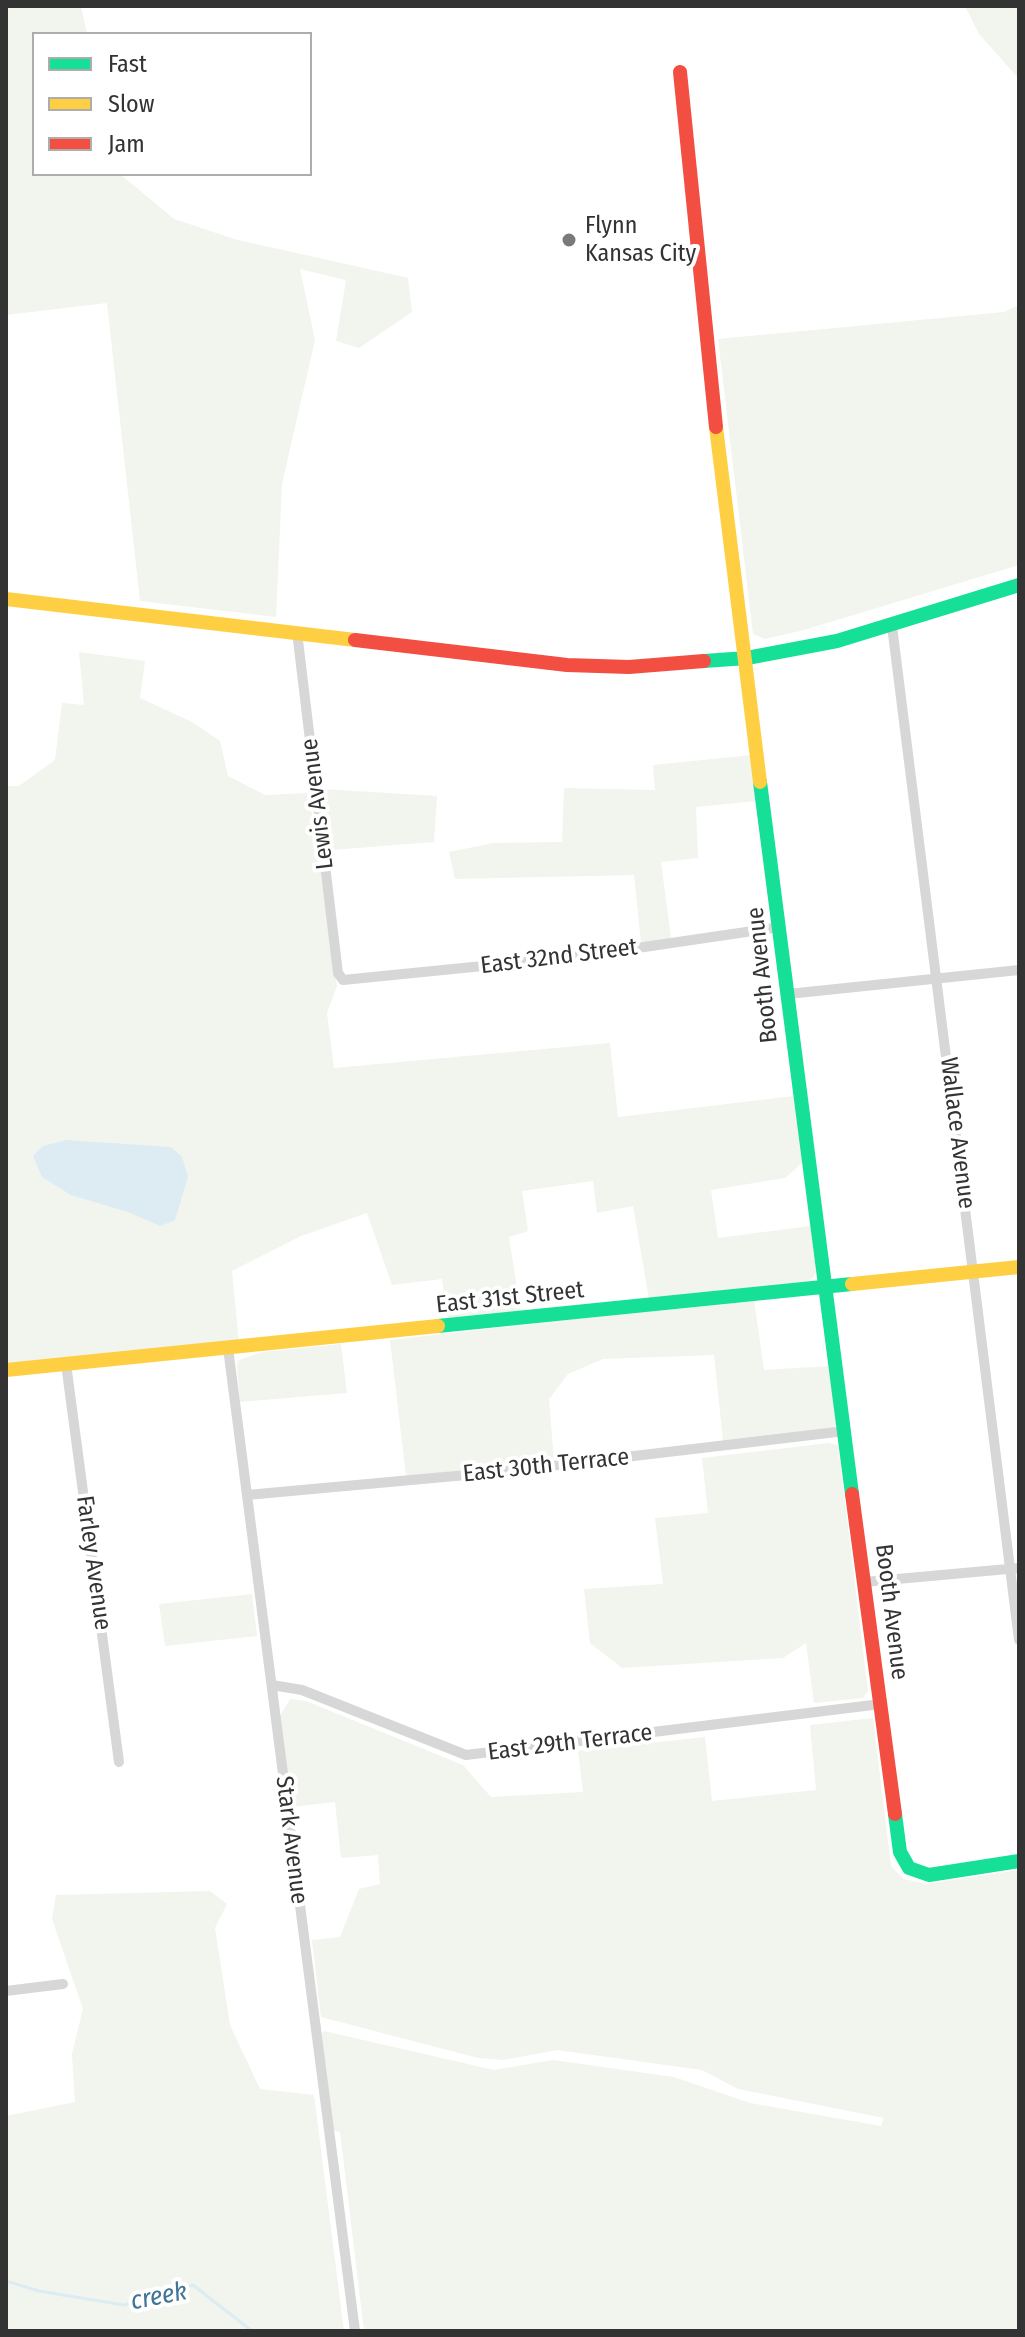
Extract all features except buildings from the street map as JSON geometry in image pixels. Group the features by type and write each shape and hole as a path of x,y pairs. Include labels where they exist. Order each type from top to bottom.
{"street":[{"name":"Booth Avenue","path":"680,72 710,380 900,1852 909,1868 929,1875 1019,1861"},
{"path":"6,599 567,665 633,667 747,658 892,626 1019,585"},
{"name":"Wallace Avenue","path":"892,626 1014,1568 1019,1640"},
{"name":"Lewis Avenue","path":"297,632 340,975"},
{"name":"East 32nd Street","path":"340,975 350,981 567,958 780,927"},
{"path":"788,994 1019,970"},
{"name":"East 31st Street","path":"6,1370 1019,1267"},
{"name":"Stark Avenue","path":"228,1348 355,2331"},
{"name":"Farley Avenue","path":"66,1364 119,1762"},
{"name":"East 30th Terrace","path":"247,1495 499,1472 845,1431"},
{"path":"864,1582 1014,1568"},
{"name":"East 29th Terrace","path":"272,1685 302,1690 466,1755 881,1704"},
{"path":"6,1991 63,1984"}],"shaded area":[{"path":"6,6 81,6 87,32 32,32 32,176 122,176 174,219 234,239 408,278 412,312 359,348 336,341 346,280 300,269 315,340 282,484 276,617 140,601 107,303 6,315"},
{"path":"965,6 1019,6 1019,79 979,34"},
{"path":"1019,305 1019,565 804,630 765,639 753,634 718,339 1004,312"},
{"path":"79,652 145,661 140,698 192,722 220,741 228,776 265,795 309,793 337,986 327,1013 334,1068 610,1043 618,1117 794,1096 803,1162 785,1178 711,1190 718,1238 810,1226 816,1272 813,1278 805,1282 649,1299 633,1206 597,1213 593,1181 522,1191 528,1231 509,1237 521,1314 448,1322 442,1279 392,1285 367,1213 301,1236 232,1271 239,1342 6,1363 6,786 19,786 55,760 62,703 84,705"},
{"path":"752,755 757,801 696,807 698,858 661,862 671,938 641,943 634,875 455,879 449,852 493,843 562,842 564,788 655,790 653,765"},
{"path":"322,789 437,796 434,842 331,850"},
{"path":"66,1140 171,1147 182,1157 188,1177 175,1220 160,1226 128,1212 71,1195 42,1177 33,1156 43,1146"},
{"path":"754,1299 764,1370 830,1366 837,1424 832,1429 723,1441 714,1355 603,1359 568,1374 549,1399 554,1461 406,1476 390,1340"},
{"path":"341,1344 347,1393 240,1402 239,1360 263,1352"},
{"path":"829,1443 838,1445 868,1691 863,1698 814,1703 806,1643 783,1658 622,1668 590,1643 584,1589 663,1584 655,1518 708,1513 702,1458"},
{"path":"252,1594 257,1636 165,1646 159,1604"},
{"path":"290,1699 306,1701 463,1765 491,1797 583,1792 578,1751 705,1737 712,1801 816,1790 810,1725 873,1718 891,1866 904,1879 926,1884 1019,1870 1019,2331 364,2331 340,2132 334,2131 321,2035 324,2031 494,2070 553,2060 674,2077 750,2103 881,2126 884,2118 738,2089 702,2070 557,2050 504,2060 478,2058 321,2017 312,1940 340,1937 359,1889 380,1884 378,1855 341,1858 335,1802 292,1807 280,1716"},
{"path":"210,1891 227,1904 215,1928 230,2025 260,2089 314,2095 344,2331 6,2331 6,2116 75,2102 72,2054 83,2009 52,1919 56,1895"}],"waterway":[{"name":"creek","path":"6,2281 39,2291 124,2305 193,2285 252,2331"}],"traffic: fast":[{"path":"704,661 747,658 837,641 1019,585"},
{"path":"760,782 852,1494"},
{"path":"438,1326 852,1284"},
{"path":"895,1814 900,1852 909,1868 929,1875 1019,1861"}],"traffic: slow":[{"path":"716,427 760,782"},
{"path":"6,599 355,640"},
{"path":"852,1284 1019,1267"},
{"path":"6,1370 438,1326"}],"traffic: jam":[{"path":"680,72 716,427"},
{"path":"355,640 567,665 629,667 704,661"},
{"path":"852,1494 895,1814"}],"place":[{"name":"Flynn Kansas City","path":"569,240"}]}
